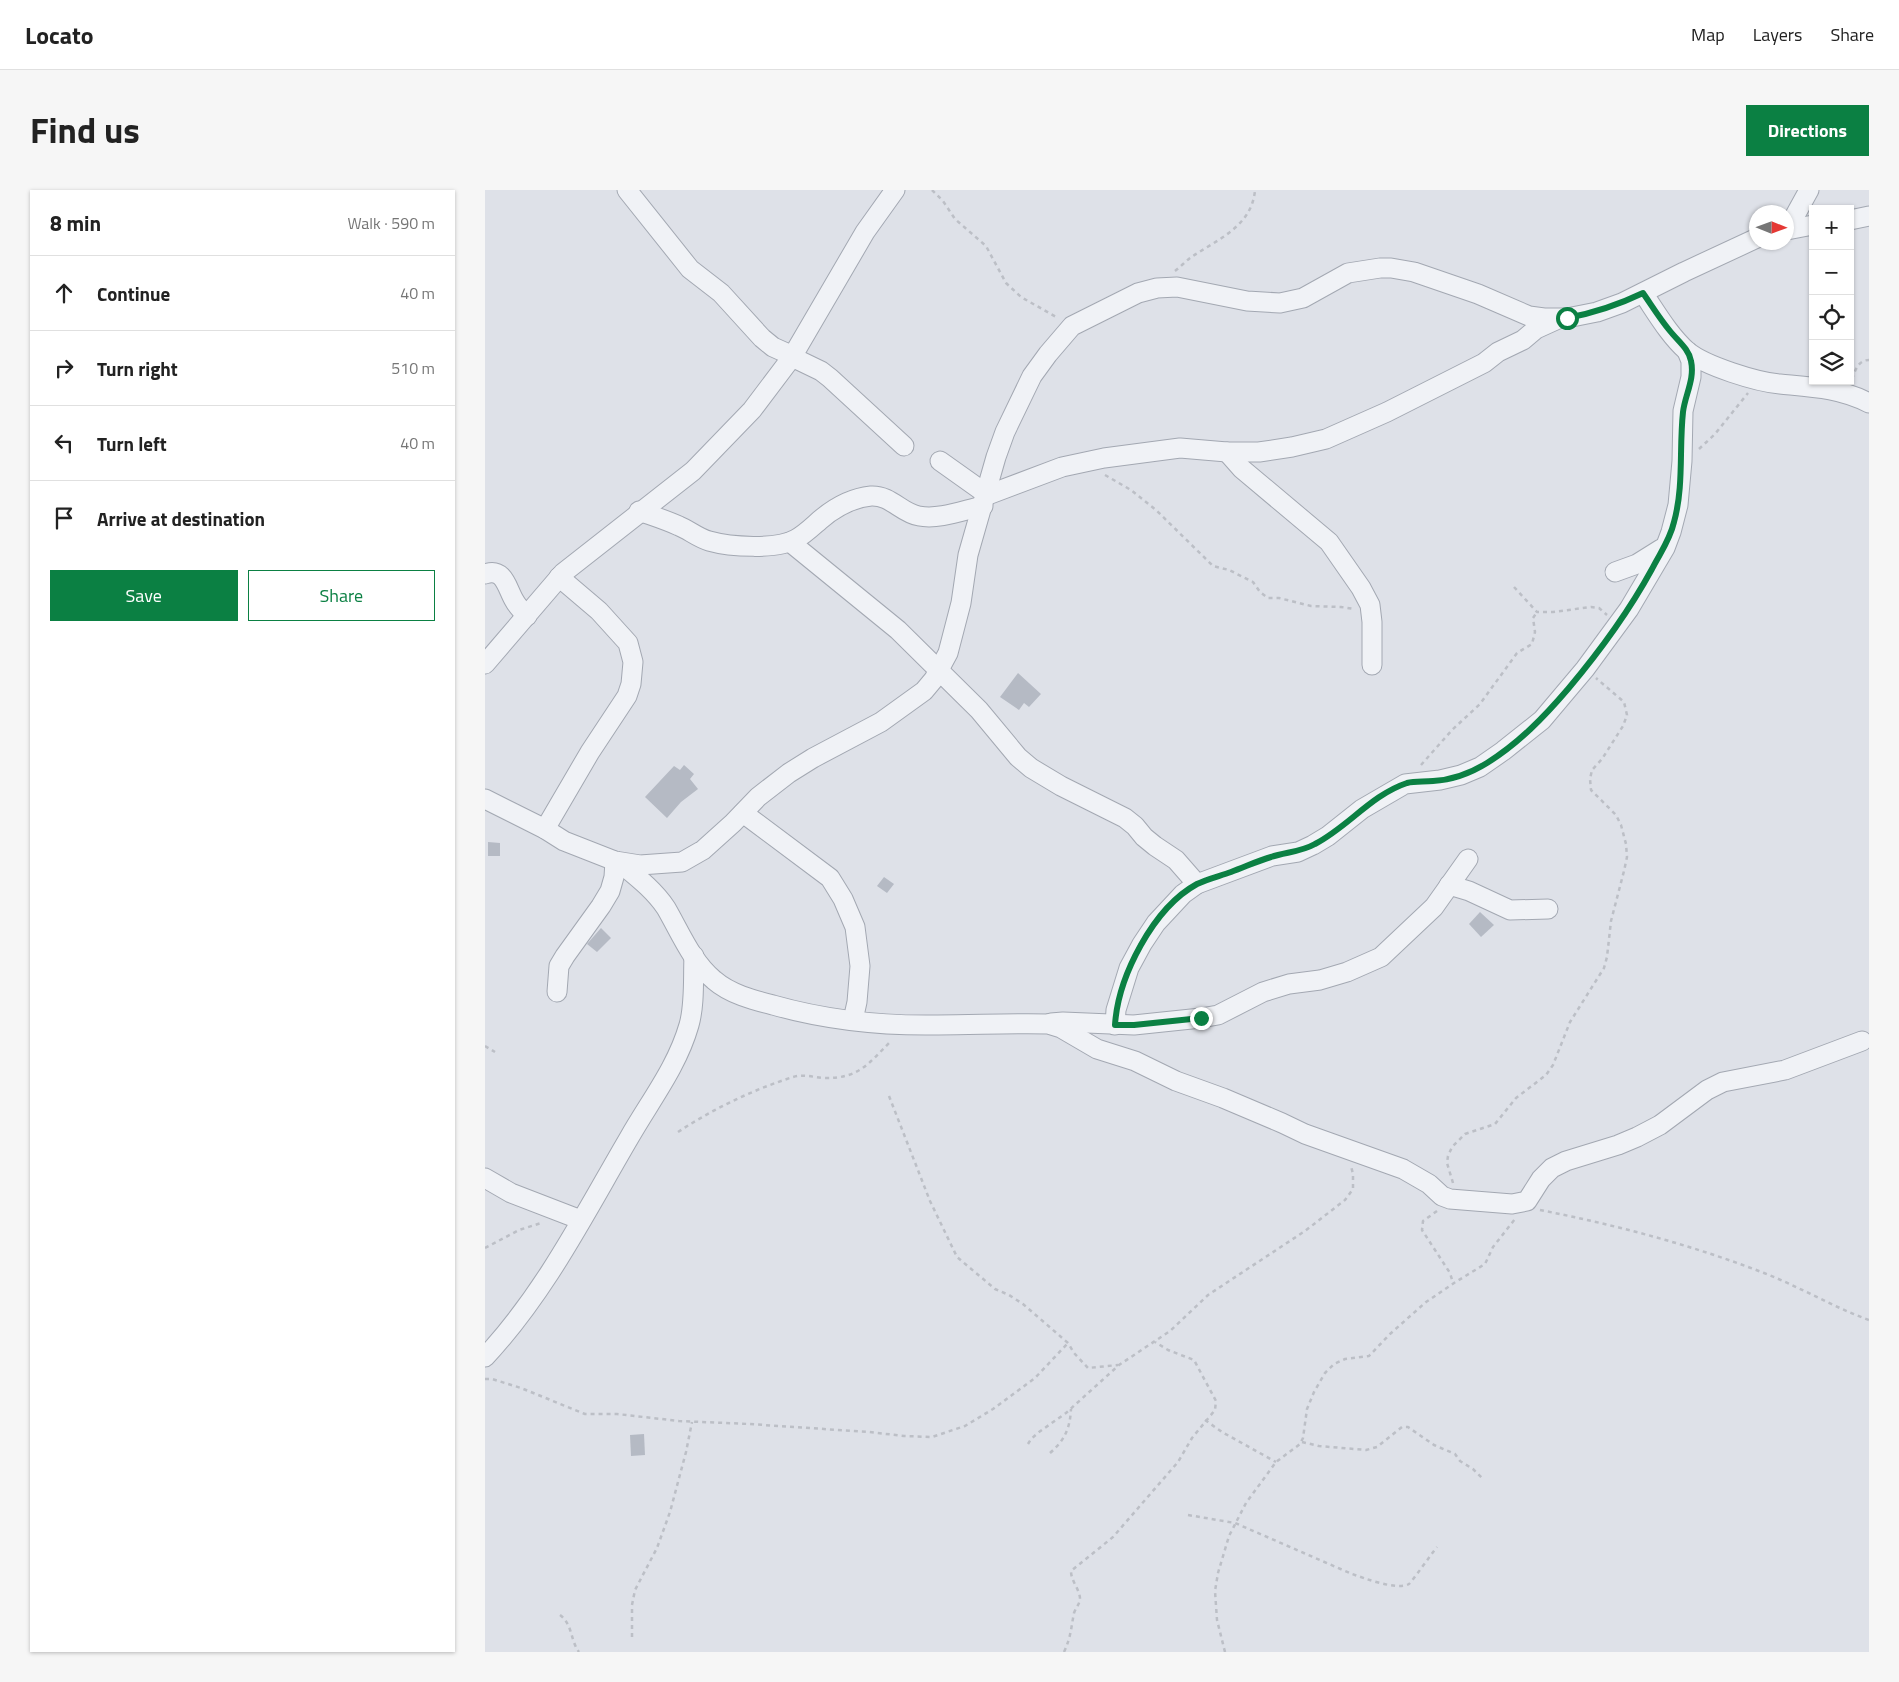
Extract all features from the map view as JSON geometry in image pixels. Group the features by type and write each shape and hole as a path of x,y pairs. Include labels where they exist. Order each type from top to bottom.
{"street":[{"path":"627,190 690,269 721,293 762,338 773,347 821,371 904,446"},
{"path":"485,664 559,578 639,511 693,470 723,442 752,410 792,356 865,232 895,190"},
{"path":"1794,217 1809,190"},
{"path":"1854,219 1869,216"},
{"path":"1794,229 1809,226"},
{"path":"485,799 545,829 563,841 617,862 640,865 682,862 703,850 758,797 789,773 881,722 914,699 929,685 948,653 961,603 968,555 984,498 1005,432 1031,376 1072,326 1125,299 1157,288 1177,287 1247,301 1280,303 1303,298 1337,278 1349,274 1380,268 1391,268 1414,272 1478,294 1529,316 1560,318 1597,312 1622,303 1749,242"},
{"path":"1115,1025 1120,995 1129,968 1142,944 1168,909 1183,894 1197,884 1272,856 1293,853 1313,845 1328,836 1362,809 1405,784 1440,780 1461,775 1480,767 1503,752 1542,720 1585,669 1615,629 1665,548 1671,532 1678,504 1682,461 1683,411 1692,371 1687,351 1643,293"},
{"path":"639,511 672,523 711,542 759,546 779,545 795,540 834,509 855,500 871,496 884,497 907,512 919,517 931,517 953,513 984,498 1062,467 1087,461 1180,448 1227,452 1276,450 1307,445 1326,439 1387,412 1484,363 1498,352 1514,345 1536,329 1560,318"},
{"path":"1687,351 1712,364 1759,381 1833,389 1869,403"},
{"path":"1227,452 1242,469 1329,542 1361,588 1370,605 1372,665"},
{"path":"940,461 984,498"},
{"path":"790,542 899,630 940,669 1025,762 1061,786 1125,818 1144,837 1175,860 1197,884"},
{"path":"1615,572 1637,564 1665,548"},
{"path":"485,574 495,572 501,576 506,582 513,598 527,616"},
{"path":"545,829 590,752 627,696 633,667 631,650 628,643 599,611 559,578"},
{"path":"743,813 830,878 843,899 855,927 860,966 857,1002 853,1020"},
{"path":"617,862 652,890 694,956 713,979 724,987 754,1000 786,1009 853,1020 912,1024 1048,1024 1063,1022 1115,1025 1166,1023 1218,1015 1263,992 1289,984 1321,980 1347,972 1381,957 1433,907 1468,859"},
{"path":"557,992 559,966 610,891 617,862"},
{"path":"1449,885 1469,891 1510,910 1547,909"},
{"path":"485,1357 526,1309 575,1218 659,1091 675,1060 689,1024 694,956"},
{"path":"1048,1024 1061,1028 1097,1049 1135,1061 1175,1081 1223,1098 1305,1134 1403,1169 1429,1184 1446,1197 1523,1205 1541,1179 1552,1168 1566,1161 1637,1137 1660,1125 1701,1095 1723,1082 1785,1070 1861,1042"},
{"path":"485,1178 511,1193 575,1218"}],"path":[{"path":"932,190 943,201 955,219 986,246 1006,283 1016,293 1072,326"},
{"path":"1157,288 1190,258 1232,232 1252,206 1255,190"},
{"path":"1847,394 1855,370 1864,360 1869,360"},
{"path":"1694,454 1715,434 1744,396 1754,389"},
{"path":"1087,461 1111,479 1131,490 1155,510 1213,566 1253,582 1264,595 1311,606 1341,607 1357,610 1371,617"},
{"path":"1514,587 1537,612"},
{"path":"1537,612 1599,608 1605,612 1615,629"},
{"path":"1419,767 1452,730 1479,704 1517,653 1532,644 1535,632 1533,618 1537,612"},
{"path":"1453,1283 1450,1273 1422,1230 1421,1225 1423,1221 1435,1213 1454,1186 1447,1163 1452,1147 1465,1134 1495,1124 1516,1098 1547,1075 1553,1065 1570,1022 1600,977 1607,958 1611,921 1627,857 1626,844 1616,815 1591,790 1590,779 1592,770 1602,759 1623,726 1627,710 1624,702 1585,669"},
{"path":"678,1132 713,1110 795,1076 837,1078 850,1076 870,1062 896,1036 912,1024"},
{"path":"485,1046 495,1052"},
{"path":"889,1096 930,1201 957,1257 995,1289 1023,1304 1068,1343 1088,1368 1119,1365"},
{"path":"1028,1444 1039,1432 1071,1409 1119,1365 1171,1331 1208,1295 1305,1231 1345,1200 1353,1189 1353,1174 1343,1146"},
{"path":"1225,1652 1217,1620 1215,1591 1223,1552 1246,1503 1276,1462 1301,1442 1307,1409 1325,1372 1334,1364 1345,1360 1369,1356 1399,1325 1453,1283 1485,1264 1493,1247 1523,1205 1639,1232 1708,1253 1786,1282 1846,1312 1869,1320"},
{"path":"485,1248 519,1230 538,1224 575,1218"},
{"path":"1064,1652 1073,1628 1074,1612 1080,1602 1080,1596 1071,1571 1113,1537 1178,1462 1192,1438 1215,1410 1216,1402 1194,1360 1168,1350 1155,1342"},
{"path":"485,1379 492,1379 521,1388 585,1414 617,1414 692,1422 749,1424 932,1437 965,1426 993,1409 1035,1378 1068,1343"},
{"path":"1050,1453 1065,1437 1071,1409"},
{"path":"1205,1420 1222,1432 1276,1462"},
{"path":"632,1637 632,1604 635,1590 657,1548 670,1512 687,1452 692,1422"},
{"path":"1301,1442 1319,1446 1366,1450 1377,1447 1402,1427 1408,1427 1434,1445 1455,1454 1460,1461 1473,1469 1484,1480"},
{"path":"1188,1515 1235,1523 1352,1574 1371,1581 1401,1586 1410,1584 1422,1565 1437,1547"},
{"path":"559,1615 567,1623 579,1652"}],"building":[{"path":"1018,673 1041,694 1029,707 1024,703 1019,710 1000,697"},
{"path":"684,765 694,774 690,779 698,789 681,802 667,818 645,797 674,766 680,770"},
{"path":"488,842 500,843 500,856 488,856"},
{"path":"884,877 894,884 887,893 877,886"},
{"path":"1480,912 1494,925 1481,937 1469,924"},
{"path":"601,928 611,938 597,952 587,944"},
{"path":"644,1434 645,1455 631,1456 630,1435"}],"route":[{"path":"1201,1018 1166,1023 1115,1025 1116,1010 1129,968 1156,923 1175,901 1197,884 1272,856 1293,853 1313,845 1328,836 1362,809 1395,789 1409,783 1440,780 1461,775 1487,763 1542,720 1585,669 1629,609 1665,548 1678,504 1682,461 1683,411 1692,371 1687,351 1643,293 1597,312 1567,318"}]}
